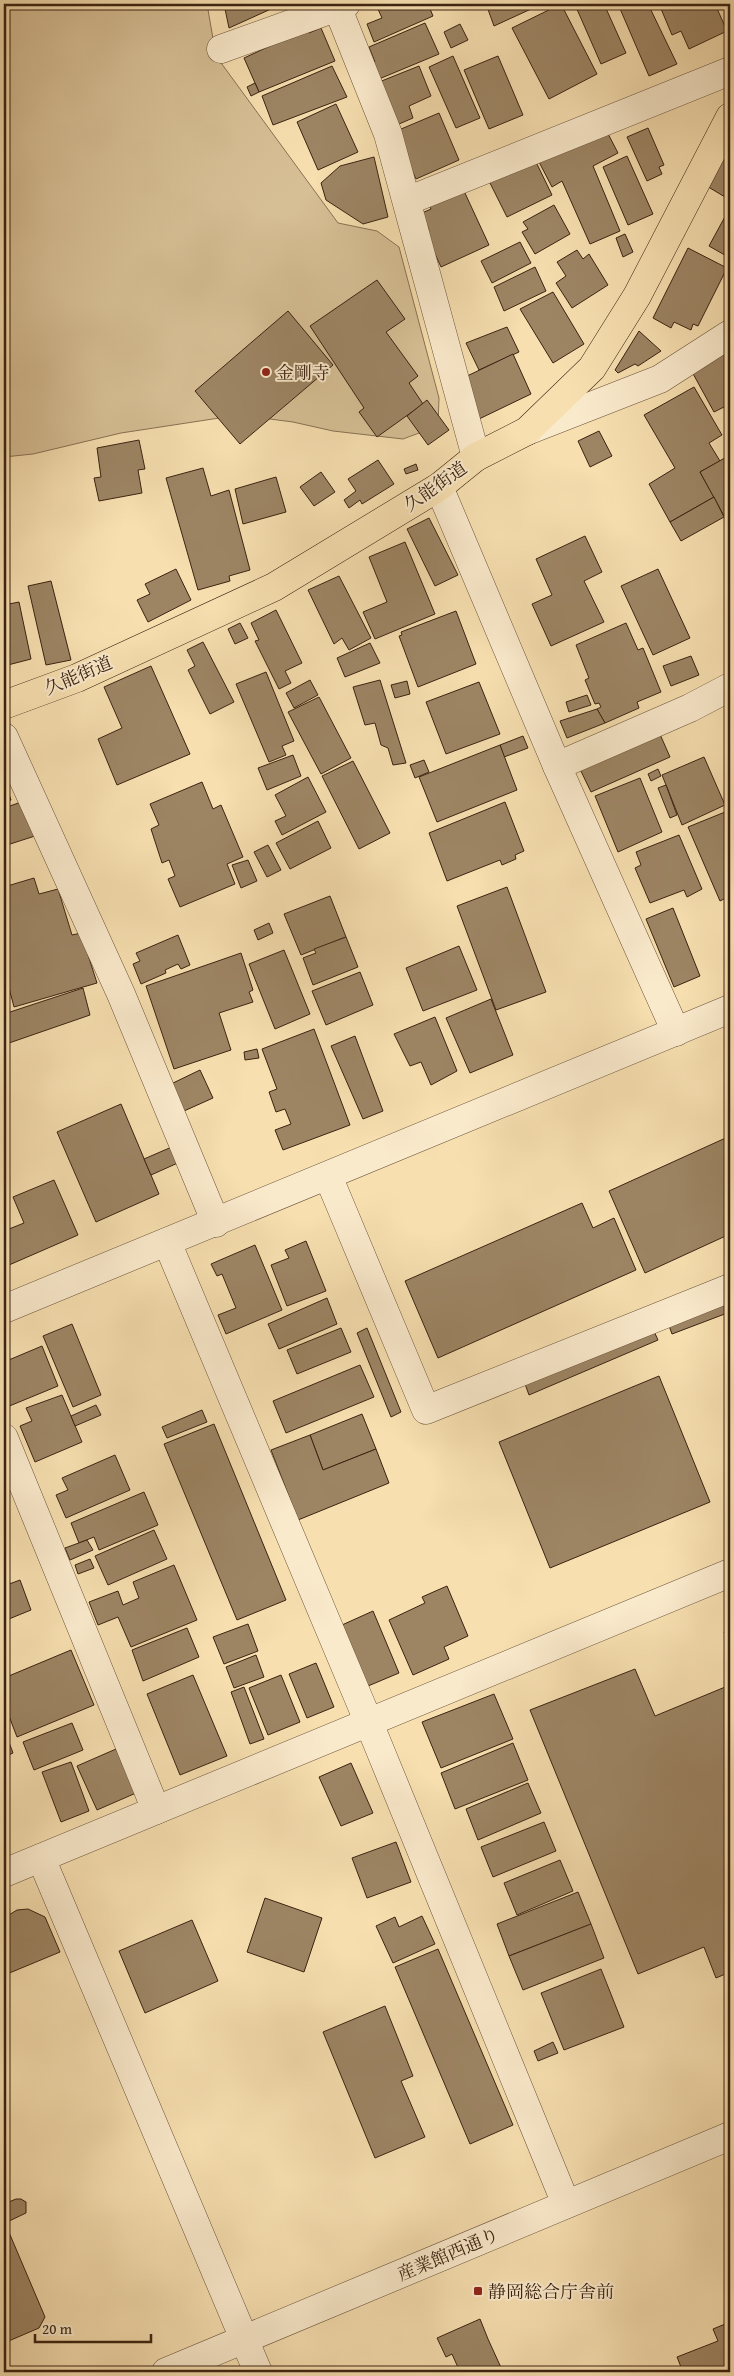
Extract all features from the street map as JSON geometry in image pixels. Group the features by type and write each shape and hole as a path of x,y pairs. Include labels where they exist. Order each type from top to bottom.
{"main road":[{"name":"久能街道","path":"4,705 77,678 274,587 439,487 476,457 527,431 592,368 637,296 730,117"}],"street":[{"path":"221,49 340,5 388,134 476,457"},
{"path":"407,201 730,71"},
{"path":"527,431 660,379 730,334"},
{"path":"439,487 557,766 676,1032"},
{"path":"557,766 690,708 730,687"},
{"path":"4,737 121,994 216,1223"},
{"path":"4,1309 730,1010"},
{"path":"328,1176 426,1410 730,1288"},
{"path":"167,1242 369,1724 566,2204"},
{"path":"4,1438 156,1810"},
{"path":"4,1873 369,1724 730,1573"},
{"path":"41,1858 258,2372"},
{"name":"産業館西通り","path":"166,2372 730,2136"}],"shaded area":[{"path":"4,4 207,4 216,56 338,223 377,231 399,247 439,398 438,426 403,439 333,431 293,422 239,415 121,433 33,454 4,457"}],"building":[{"path":"224,4 282,4 229,28"},
{"path":"385,4 428,4 433,16 374,42 367,24 382,18 377,7"},
{"path":"486,4 542,4 494,26"},
{"path":"561,4 597,74 549,99 512,28"},
{"path":"583,4 604,4 626,53 601,64 576,7"},
{"path":"618,4 648,4 677,64 649,76"},
{"path":"659,4 715,4 727,31 689,49 681,31 672,35"},
{"path":"730,4 730,20 724,5"},
{"path":"425,23 439,54 379,79 372,63 375,62 369,47"},
{"path":"460,24 468,40 451,48 444,32"},
{"path":"321,28 335,61 259,92 244,58 307,29 309,33"},
{"path":"453,56 480,118 456,128 429,67"},
{"path":"498,56 523,115 489,129 464,70"},
{"path":"332,66 347,97 273,125 262,96"},
{"path":"419,66 431,96 409,106 413,118 392,127 374,84"},
{"path":"255,83 259,92 251,96 247,87"},
{"path":"336,104 358,152 318,170 297,122"},
{"path":"439,113 459,160 416,179 394,132"},
{"path":"604,126 618,153 593,166 620,231 590,244 562,181 552,187 538,160"},
{"path":"648,128 664,165 659,167 662,174 647,181 627,137"},
{"path":"730,144 730,200 705,185"},
{"path":"627,156 653,214 628,225 603,167"},
{"path":"374,157 388,217 363,224 326,200 321,183 340,166"},
{"path":"535,160 552,195 507,217 489,181"},
{"path":"464,191 489,245 441,267 425,232 429,230 422,213 431,209 429,205"},
{"path":"554,205 570,234 535,254 522,232 528,229 523,222"},
{"path":"727,213 730,215 730,258 709,246"},
{"path":"625,234 633,252 623,257 616,238"},
{"path":"520,242 531,263 492,283 481,261"},
{"path":"688,248 727,268 698,326 693,324 691,330 674,322 671,328 653,318"},
{"path":"577,250 583,259 589,254 608,285 572,308 556,283 566,276 557,262"},
{"path":"535,267 546,291 504,311 494,287"},
{"path":"377,280 405,319 386,332 418,376 409,383 423,404 377,437 359,412 364,408 310,326"},
{"path":"553,292 584,344 553,363 520,309"},
{"path":"288,311 333,365 240,444 195,391"},
{"path":"507,327 519,352 479,370 466,343"},
{"path":"639,331 661,351 638,366 635,364 618,373 615,370"},
{"path":"730,349 730,417 724,407 714,412 691,370"},
{"path":"513,354 531,394 479,419 463,378"},
{"path":"694,387 722,435 709,443 720,461 700,472 714,497 670,522 649,484 675,468 644,415"},
{"path":"427,400 449,430 428,445 407,416"},
{"path":"599,431 612,456 590,467 578,441"},
{"path":"139,440 145,469 138,470 142,493 99,501 94,478 101,477 97,448"},
{"path":"730,455 730,527 700,472"},
{"path":"378,460 394,484 362,504 360,500 349,508 344,500 356,491 348,479"},
{"path":"416,464 418,470 406,474 404,469"},
{"path":"203,468 211,496 229,490 250,570 229,576 230,581 198,590 166,478"},
{"path":"321,472 335,492 314,506 300,487"},
{"path":"276,477 286,512 243,524 235,489"},
{"path":"714,497 724,517 681,541 670,522"},
{"path":"429,518 458,575 435,586 407,529"},
{"path":"585,536 602,572 584,581 604,622 551,646 532,604 552,595 536,559"},
{"path":"405,542 435,614 375,639 363,612 387,602 369,557"},
{"path":"176,569 191,600 148,622 137,600 150,594 145,584"},
{"path":"658,569 690,638 653,655 621,586"},
{"path":"339,576 371,638 349,650 342,638 334,644 308,590"},
{"path":"4,579 8,605 4,605"},
{"path":"51,581 71,660 46,665 28,586"},
{"path":"19,602 31,659 4,666 4,605"},
{"path":"276,610 302,663 285,671 291,683 279,689 255,641 259,640 251,623"},
{"path":"456,611 476,664 418,687 399,636 402,635 401,632"},
{"path":"240,623 248,638 235,644 228,629"},
{"path":"626,623 638,650 643,648 661,692 637,702 639,708 605,723 597,709 601,707 599,703 595,704 585,680 589,678 576,645"},
{"path":"203,642 234,702 210,714 188,670 195,666 187,650"},
{"path":"370,643 380,663 345,677 337,658"},
{"path":"691,656 699,675 671,686 663,666"},
{"path":"151,666 190,754 117,785 98,739 122,728 104,687"},
{"path":"266,672 294,741 282,746 286,755 269,762 236,684"},
{"path":"310,680 318,695 294,708 286,693"},
{"path":"380,680 406,763 393,765 388,748 381,745 375,723 365,725 353,687"},
{"path":"407,681 410,694 395,698 391,685"},
{"path":"479,682 500,734 446,754 426,702"},
{"path":"587,695 591,705 569,712 566,702"},
{"path":"319,697 351,758 321,774 288,712"},
{"path":"597,709 605,723 567,738 560,721"},
{"path":"659,732 670,757 591,792 579,767"},
{"path":"523,736 528,748 504,757 500,745"},
{"path":"500,745 517,790 437,822 419,777"},
{"path":"293,755 301,776 267,790 258,768"},
{"path":"704,757 725,805 682,825 662,775"},
{"path":"424,760 429,772 415,778 410,765"},
{"path":"353,761 390,833 359,849 322,776"},
{"path":"658,769 661,776 651,781 648,774"},
{"path":"308,777 326,812 282,835 275,821 286,816 275,795"},
{"path":"640,778 662,832 618,852 595,796"},
{"path":"4,779 11,800 4,803"},
{"path":"202,782 213,809 221,805 243,857 227,864 235,884 180,907 168,879 175,876 169,860 162,863 151,829 159,825 150,804"},
{"path":"666,785 677,815 670,818 658,788"},
{"path":"27,800 38,835 4,846 4,808"},
{"path":"505,802 524,851 515,855 516,859 502,865 500,860 447,881 429,833"},
{"path":"730,810 730,896 720,901 688,827"},
{"path":"318,821 331,848 290,869 276,843"},
{"path":"679,835 702,889 687,897 684,890 650,903 635,868 641,865 636,852"},
{"path":"268,845 281,870 267,877 254,852"},
{"path":"248,860 257,881 241,888 232,865"},
{"path":"34,878 39,894 58,889 72,935 81,933 97,983 14,1007 4,969 4,887"},
{"path":"507,887 546,992 496,1010 457,906"},
{"path":"330,896 346,937 301,955 284,914"},
{"path":"673,908 700,976 674,987 646,919"},
{"path":"269,923 273,933 258,940 254,930"},
{"path":"178,935 190,965 181,969 178,964 165,970 166,973 141,984 133,964 140,961 136,953"},
{"path":"346,937 358,967 313,985 303,958 316,953 314,949"},
{"path":"459,946 477,990 423,1011 406,968"},
{"path":"284,950 310,1014 275,1029 249,964"},
{"path":"241,953 253,990 249,992 253,1002 219,1013 231,1050 174,1069 146,986"},
{"path":"360,972 373,1005 326,1025 312,991"},
{"path":"83,988 90,1015 9,1043 4,1028 4,1014"},
{"path":"491,999 513,1055 470,1073 446,1018"},
{"path":"435,1017 457,1071 431,1085 421,1062 410,1066 394,1034"},
{"path":"314,1029 350,1125 283,1150 275,1130 291,1124 285,1109 276,1112 269,1092 277,1089 262,1049"},
{"path":"355,1036 383,1111 363,1119 331,1046"},
{"path":"257,1049 259,1058 245,1060 244,1052"},
{"path":"200,1070 213,1098 184,1111 171,1084"},
{"path":"121,1104 159,1194 96,1222 57,1132"},
{"path":"730,1136 730,1234 645,1273 609,1191"},
{"path":"174,1146 180,1162 151,1175 144,1159"},
{"path":"54,1180 78,1235 9,1265 4,1253 4,1231 24,1223 13,1197"},
{"path":"582,1203 593,1228 614,1218 636,1270 438,1358 405,1281"},
{"path":"306,1241 326,1291 287,1306 271,1265 289,1258 285,1250"},
{"path":"255,1245 282,1310 226,1334 218,1315 236,1308 222,1274 217,1276 211,1264"},
{"path":"327,1298 337,1324 279,1349 268,1324"},
{"path":"730,1299 730,1312 672,1334 668,1323"},
{"path":"72,1324 101,1395 73,1407 43,1336"},
{"path":"341,1328 351,1352 297,1374 287,1350"},
{"path":"367,1328 401,1412 391,1417 357,1333"},
{"path":"653,1329 658,1340 529,1395 525,1384"},
{"path":"42,1346 58,1386 7,1407 4,1399 4,1372 7,1370 4,1362"},
{"path":"360,1365 374,1397 286,1433 273,1401"},
{"path":"659,1376 710,1502 550,1568 499,1442"},
{"path":"62,1395 82,1442 35,1462 20,1426 32,1421 26,1408"},
{"path":"96,1405 101,1415 75,1426 71,1416"},
{"path":"202,1410 207,1422 167,1438 162,1427"},
{"path":"362,1414 376,1449 323,1470 310,1435"},
{"path":"214,1424 286,1600 237,1620 164,1444"},
{"path":"310,1435 323,1470 376,1449 389,1483 298,1520 271,1450"},
{"path":"115,1455 130,1490 66,1518 56,1495 68,1490 62,1478"},
{"path":"144,1492 158,1525 99,1550 94,1537 79,1543 71,1523"},
{"path":"154,1530 167,1559 108,1585 95,1556"},
{"path":"87,1540 93,1550 70,1560 65,1548"},
{"path":"90,1559 94,1568 78,1574 75,1565"},
{"path":"174,1565 197,1620 131,1647 118,1617 98,1625 89,1602 118,1591 123,1605 139,1598 133,1582"},
{"path":"20,1580 31,1610 4,1621 4,1586"},
{"path":"447,1586 468,1636 444,1647 449,1659 413,1675 389,1620 425,1603 422,1597"},
{"path":"373,1611 399,1673 368,1686 342,1625"},
{"path":"248,1624 258,1651 224,1664 213,1637"},
{"path":"187,1628 199,1657 143,1681 132,1650"},
{"path":"730,1630 730,1647 724,1632"},
{"path":"71,1650 94,1705 17,1737 4,1703 4,1678"},
{"path":"256,1655 264,1677 234,1688 226,1667"},
{"path":"316,1663 334,1707 307,1718 289,1674"},
{"path":"635,1669 655,1716 730,1685 730,1972 716,1978 704,1947 638,1974 530,1710"},
{"path":"193,1675 227,1756 180,1775 147,1694"},
{"path":"281,1675 300,1722 268,1735 249,1688"},
{"path":"244,1687 264,1739 250,1744 231,1692"},
{"path":"494,1694 513,1739 441,1768 422,1722"},
{"path":"72,1723 83,1750 34,1770 23,1742"},
{"path":"7,1737 13,1753 4,1757 4,1738"},
{"path":"513,1743 528,1780 455,1809 441,1773"},
{"path":"116,1749 136,1793 97,1810 77,1766"},
{"path":"71,1762 89,1811 61,1822 42,1772"},
{"path":"351,1763 373,1813 341,1826 319,1777"},
{"path":"528,1783 541,1813 478,1840 466,1809"},
{"path":"544,1822 556,1851 493,1877 481,1847"},
{"path":"396,1842 411,1882 367,1898 352,1858"},
{"path":"560,1860 573,1891 517,1915 504,1883"},
{"path":"578,1892 591,1924 509,1956 497,1924"},
{"path":"265,1898 322,1918 304,1972 247,1952"},
{"path":"28,1909 45,1917 60,1952 7,1974 4,1966 4,1918 17,1910"},
{"path":"422,1916 435,1944 393,1963 376,1926 395,1917 399,1927"},
{"path":"192,1920 218,1981 145,2013 119,1951"},
{"path":"591,1924 604,1958 523,1990 509,1956"},
{"path":"438,1949 513,2125 470,2144 395,1967"},
{"path":"601,1969 624,2027 564,2050 541,1993"},
{"path":"385,2006 413,2076 401,2081 425,2137 375,2158 323,2032"},
{"path":"553,2042 558,2053 538,2061 534,2051"},
{"path":"16,2199 26,2202 26,2213 5,2223 45,2317 39,2328 4,2343 4,2204"},
{"path":"480,2319 503,2372 460,2372 452,2354 446,2357 437,2338"},
{"path":"730,2322 730,2372 683,2372 677,2357 718,2341 713,2329"}],"place":[{"name":"金剛寺","path":"266,372"},
{"name":"静岡総合庁舎前","path":"478,2291"}]}
